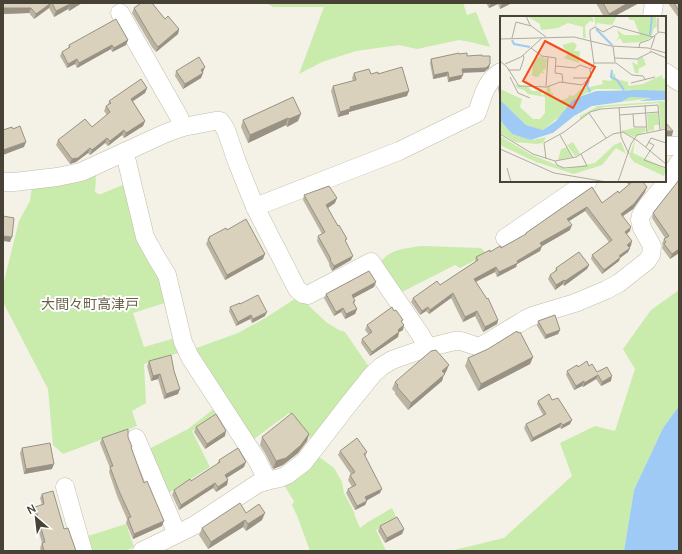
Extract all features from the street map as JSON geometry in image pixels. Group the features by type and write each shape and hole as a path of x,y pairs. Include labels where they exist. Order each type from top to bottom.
{"street":[{"path":"652,16 654,3"},
{"path":"120,14 179,117 183,127"},
{"path":"256,207 399,151 477,114 489,83 500,72"},
{"path":"666,73 679,82"},
{"path":"3,182 57,177 81,172 166,133 183,127 220,121 223,125 256,207 297,289 303,294 308,295 371,262 420,334 426,348"},
{"path":"666,146 679,146"},
{"path":"124,152 145,237 167,275 186,350 257,460 266,481"},
{"path":"142,551 177,534 212,514 257,484 287,475 304,462 373,374 392,360 426,348 455,341 480,346 526,319 575,303 619,283 647,261 651,255 652,246 642,228 640,220 641,216 647,206 663,187 679,162"},
{"path":"505,238 587,182"},
{"path":"136,438 177,534"},
{"path":"65,487 83,551"}],"green space":[{"path":"266,3 463,3 467,15 476,12 490,47 459,40 417,49 399,45 356,51 322,62 299,74 324,7 273,7"},
{"path":"97,171 95,192 98,194 125,184 168,302 133,313 144,347 179,337 181,352 144,364 146,403 132,411 137,426 63,454 53,445 48,389 3,302 3,285 19,221 30,201 32,187"},
{"path":"422,246 481,248 487,254 460,268 455,265 400,293 381,262 389,254 394,252"},
{"path":"679,290 679,406 663,428 634,490 624,551 450,551 504,538 572,476 560,443 595,426 615,431 635,369 623,349 651,310"},
{"path":"296,298 305,302 326,322 345,332 369,367 313,442 289,413 250,442 191,350 238,333 267,317"},
{"path":"215,408 218,412 192,431 210,467 167,494 147,450 188,429"},
{"path":"318,456 334,468 342,482 344,493 355,514 360,528 392,508 397,519 376,530 386,551 310,551 292,505 294,501 282,482"},
{"path":"126,524 134,547 125,551 89,551 85,537"}],"water":[{"path":"679,406 679,551 624,551 634,490 663,428"}],"building":[{"path":"3,3 51,3 36,14 31,8 3,8"},
{"path":"52,3 75,3 56,11"},
{"path":"141,3 152,3 165,19 168,16 179,29 158,47 134,8"},
{"path":"603,3 628,3 609,14"},
{"path":"674,3 679,3 679,11"},
{"path":"116,19 128,40 114,48 112,45 79,63 77,59 68,64 62,52 70,47 69,45"},
{"path":"459,53 467,53 467,56 490,56 490,64 486,68 462,69 463,75 449,78 448,72 434,75 431,59"},
{"path":"199,57 205,67 201,70 203,73 185,84 176,71"},
{"path":"402,67 409,91 350,107 350,109 340,112 333,86 356,80 354,73 369,69 371,74 378,72 378,74"},
{"path":"141,79 147,88 131,99 145,121 126,133 124,130 110,141 107,138 92,150 90,148 78,158 72,159 58,140 85,119 92,127 110,112 106,106 111,103 109,101"},
{"path":"293,97 301,114 289,119 288,118 250,135 243,120"},
{"path":"666,123 673,131 666,131"},
{"path":"20,126 26,142 3,150 3,130 12,127 13,129"},
{"path":"679,180 679,249 672,254 664,244 666,242 664,239 669,236 653,213"},
{"path":"632,182 643,182 647,187 634,204 621,214 631,227 625,232 632,241 627,245 630,248 604,270 592,255 612,240 587,207 567,219 572,225 540,243 542,246 517,261 518,263 499,272 496,267 474,279 487,299 488,298 498,320 485,327 477,311 465,317 453,293 430,310 428,307 422,311 413,298 437,281 440,285 478,260 476,257 490,250 490,252 500,246 501,248 526,234 592,187 602,203 618,191 619,193"},
{"path":"329,186 337,198 326,205 347,239 345,240 353,256 334,266 318,236 325,232 304,195"},
{"path":"3,216 14,218 12,237 3,236"},
{"path":"246,219 265,254 227,275 208,239 226,228 227,230"},
{"path":"579,252 589,265 565,281 564,280 556,285 550,275 557,270 556,268"},
{"path":"369,271 376,282 352,295 355,301 353,302 357,309 346,314 343,308 336,312 326,294"},
{"path":"258,295 267,312 253,319 251,315 238,322 230,307"},
{"path":"392,307 403,320 401,321 404,325 398,330 399,332 372,352 362,339 372,332 367,325"},
{"path":"555,315 560,330 546,335 538,321"},
{"path":"517,331 518,333 520,332 533,357 481,384 468,358 488,349"},
{"path":"436,350 449,365 442,371 445,374 411,403 397,387 398,385 395,382 431,351"},
{"path":"171,355 180,389 166,394 160,374 153,376 149,361"},
{"path":"587,361 589,366 592,364 597,372 607,367 612,376 602,382 598,375 576,386 567,371 577,365 578,367"},
{"path":"549,394 552,400 558,398 572,420 563,425 561,423 533,438 526,424 546,414 538,401"},
{"path":"292,413 309,434 301,445 286,458 276,461 262,437"},
{"path":"216,414 226,431 207,444 196,427"},
{"path":"128,429 128,437 144,483 147,481 164,521 134,534 128,518 131,517 110,467 113,466 102,438"},
{"path":"357,438 367,452 364,454 382,489 365,497 367,501 357,506 348,489 356,485 350,475 355,472 340,451"},
{"path":"50,443 54,464 26,469 22,448"},
{"path":"238,448 246,462 225,475 228,480 218,487 215,483 181,505 174,490 220,462 219,460"},
{"path":"53,491 64,529 68,528 76,551 44,551 42,543 45,542 35,507 44,504 42,494"},
{"path":"240,503 246,513 259,504 265,513 248,524 245,520 211,542 202,528"},
{"path":"397,517 404,529 387,538 380,526"}],"district":[{"name":"大間々町高津戸","path":"90,304"}]}
